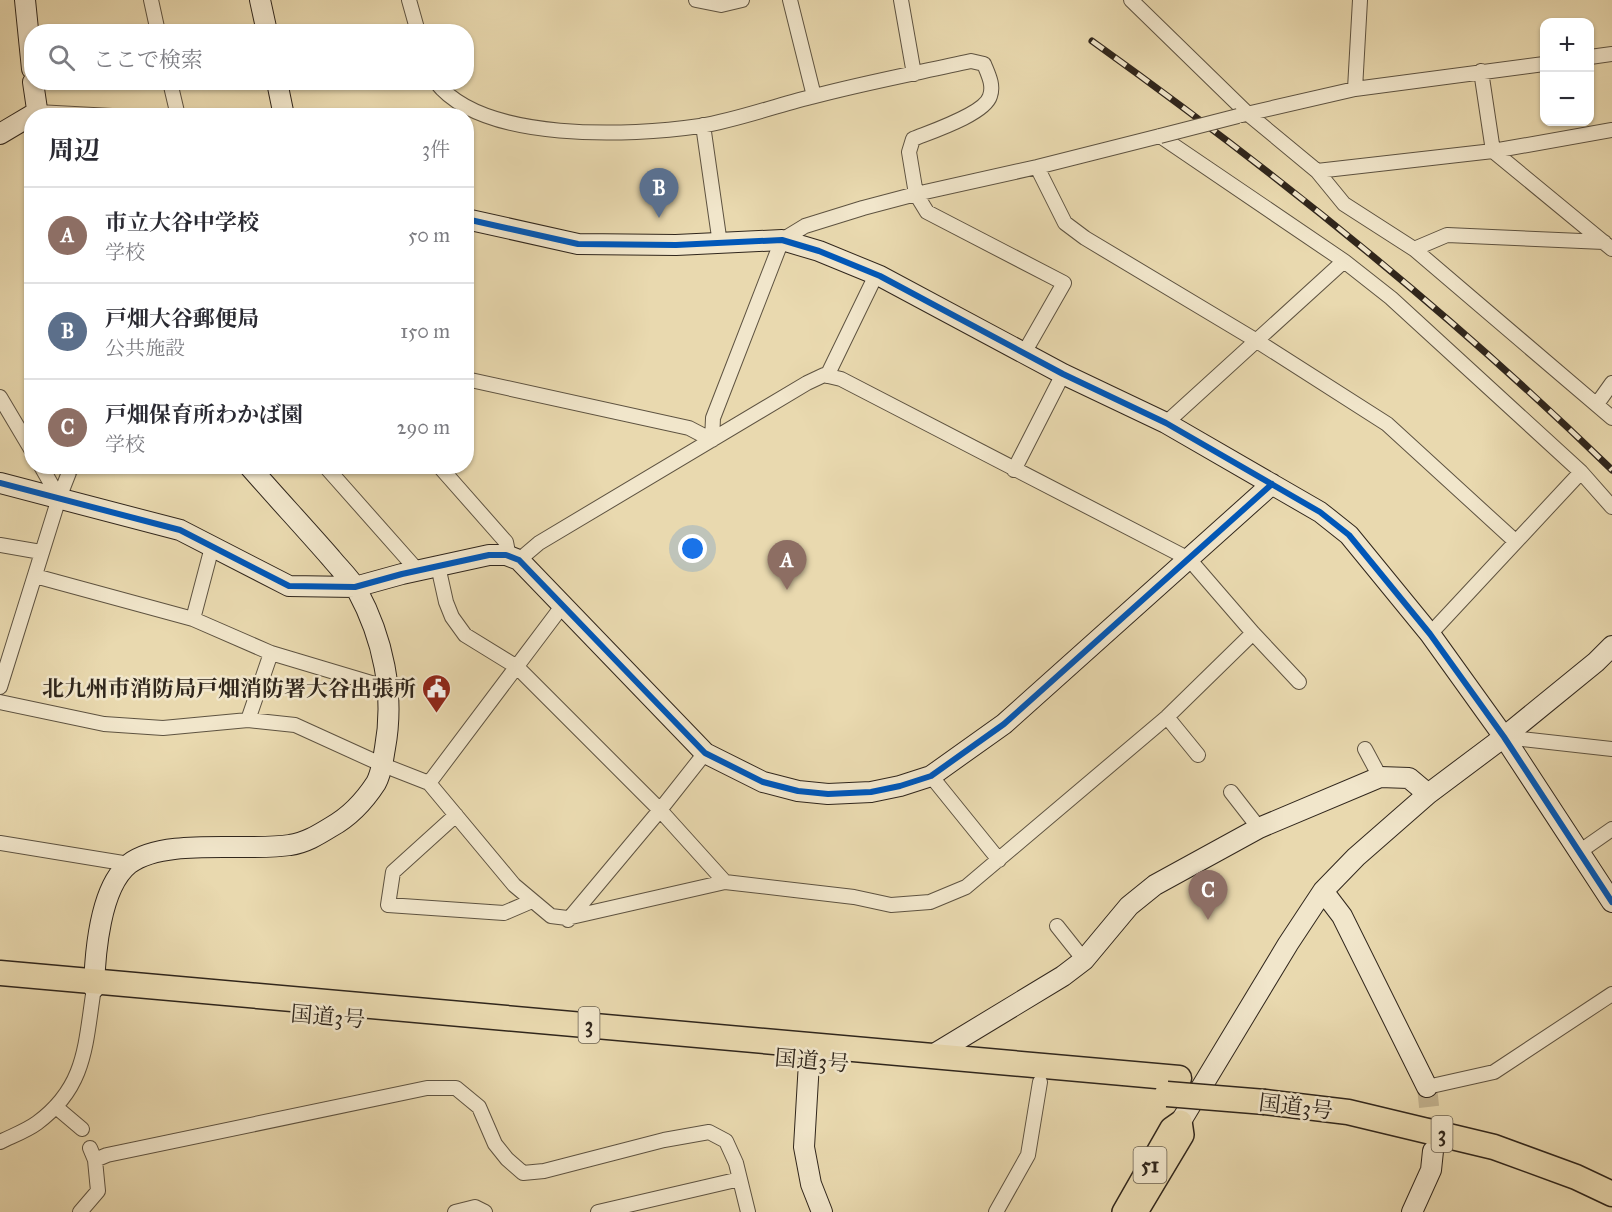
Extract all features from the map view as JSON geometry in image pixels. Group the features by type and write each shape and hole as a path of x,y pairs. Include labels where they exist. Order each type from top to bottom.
{"highway":[{"name":"国道3号","path":"0,973 94,988 809,1052 1040,1082 1173,1086"},
{"name":"国道3号","path":"0,987 94,988"},
{"name":"国道3号","path":"809,1052 931,1056 1173,1086 1352,1102 1494,1132 1585,1164 1612,1177"},
{"name":"国道3号","path":"1268,1095 1494,1147 1576,1177 1612,1194"}],"main road":[{"name":"51","path":"1123,1212 1172,1128 1181,1121 1183,1135 1137,1212"}],"street":[{"path":"25,0 27,24"},
{"path":"151,0 156,24"},
{"path":"260,0 265,24"},
{"path":"409,0 416,24"},
{"path":"696,0 721,4 742,0"},
{"path":"790,0 814,96"},
{"path":"901,0 914,74"},
{"path":"1131,0 1242,115 1317,171 1344,204 1414,249 1612,418"},
{"path":"1355,89 1360,0"},
{"path":"474,111 532,128 588,133 671,129 703,125 814,96 971,61 984,64 991,82 991,94 987,103 964,118 913,139 909,152 916,194 927,212 1064,283 1024,353"},
{"path":"712,440 714,418 782,240 805,226 916,194 1037,167 1355,89 1540,65"},
{"path":"1480,71 1493,151 1608,245"},
{"path":"34,90 36,108"},
{"path":"172,90 176,108"},
{"path":"279,90 282,108"},
{"path":"442,90 457,103 467,108"},
{"path":"0,134 24,121"},
{"path":"703,125 720,244"},
{"path":"1317,171 1493,151 1612,130"},
{"path":"1160,136 1344,261 1391,298 1581,472 1612,507"},
{"path":"1037,167 1065,223 1085,238 1257,340 1387,424 1515,540"},
{"path":"474,221 578,244 720,244 782,240 819,251 876,275 1063,374 1166,423 1320,512 1349,535 1431,634 1504,737 1612,902"},
{"path":"1414,249 1447,235 1608,245"},
{"path":"1166,423 1344,261"},
{"path":"827,376 876,275"},
{"path":"1014,470 1063,374"},
{"path":"0,483 180,530 289,586 355,587 489,555 514,558 824,375 841,379 1189,559 1299,682"},
{"path":"474,381 689,428 712,440"},
{"path":"1596,404 1612,383"},
{"path":"0,397 24,438"},
{"path":"1431,634 1515,540 1581,472"},
{"path":"46,474 59,498"},
{"path":"0,687 41,552 68,474"},
{"path":"0,1142 35,1125 56,1107 71,1087 82,1063 105,905 114,882 129,864 145,856 166,850 290,845 314,838 342,821 364,799 377,781 388,731 388,688 375,626 355,587 256,474"},
{"path":"332,474 418,571"},
{"path":"446,474 506,542 514,558 563,605 705,753 763,782 798,791 828,794 871,792 931,776 1004,724 1272,484"},
{"path":"0,545 41,552"},
{"path":"193,619 212,547"},
{"path":"438,566 452,617 465,635 517,667 660,810 724,882"},
{"path":"35,576 193,619 271,653 388,688"},
{"path":"429,783 563,605"},
{"path":"0,702 116,725 163,728 248,720 295,725 382,765 429,783 514,885 551,916 568,921 724,882 854,897 891,905 930,902 966,887 1167,717 1253,633"},
{"path":"1181,1121 1288,944 1323,891 1356,857 1428,794 1504,737 1596,662 1612,646"},
{"path":"248,720 271,653"},
{"path":"1167,717 1198,755"},
{"path":"1504,737 1612,750"},
{"path":"1365,749 1380,777"},
{"path":"568,921 705,753"},
{"path":"931,776 999,860"},
{"path":"931,1056 1063,976 1084,960 1129,906 1155,885 1259,828 1380,777 1409,778 1428,794"},
{"path":"1231,792 1259,828"},
{"path":"456,815 393,872 388,905 504,913 532,900"},
{"path":"1579,852 1612,829"},
{"path":"0,843 129,864"},
{"path":"1323,891 1342,916 1428,1087 1494,1072 1612,994"},
{"path":"1057,926 1084,960"},
{"path":"809,1052 804,1147 811,1184 822,1212"},
{"path":"996,1212 1028,1155 1040,1082"},
{"path":"80,1212 98,1191 92,1154 107,1155 427,1088 456,1088 480,1107 495,1144 523,1173 544,1171 664,1140 709,1132 726,1141 736,1163 748,1212"},
{"path":"56,1107 82,1129"},
{"path":"1412,1212 1431,1170 1433,1151"},
{"path":"598,1212 740,1179"},
{"path":"455,1212 475,1207 485,1212"}],"tunnel":[{"path":"1427,1087 1433,1144"}],"railway":[{"path":"1092,41 1228,141 1360,246 1489,355 1612,470"}],"cycle path":[{"path":"474,221 578,244 676,245 782,240 819,251 880,276 1063,374 1166,423 1320,512 1349,535 1430,634 1504,737 1612,902"},
{"path":"0,483 180,530 289,586 355,587 489,555 506,555 519,560 705,753 763,782 798,791 828,794 871,792 931,776 1004,724 1272,484"}],"place":[{"name":"戸畑大谷郵便局","path":"659,218"},
{"name":"市立大谷中学校","path":"787,590"},
{"name":"北九州市消防局戸畑消防署大谷出張所","path":"437,714"},
{"name":"戸畑保育所わかば園","path":"1208,920"}]}
